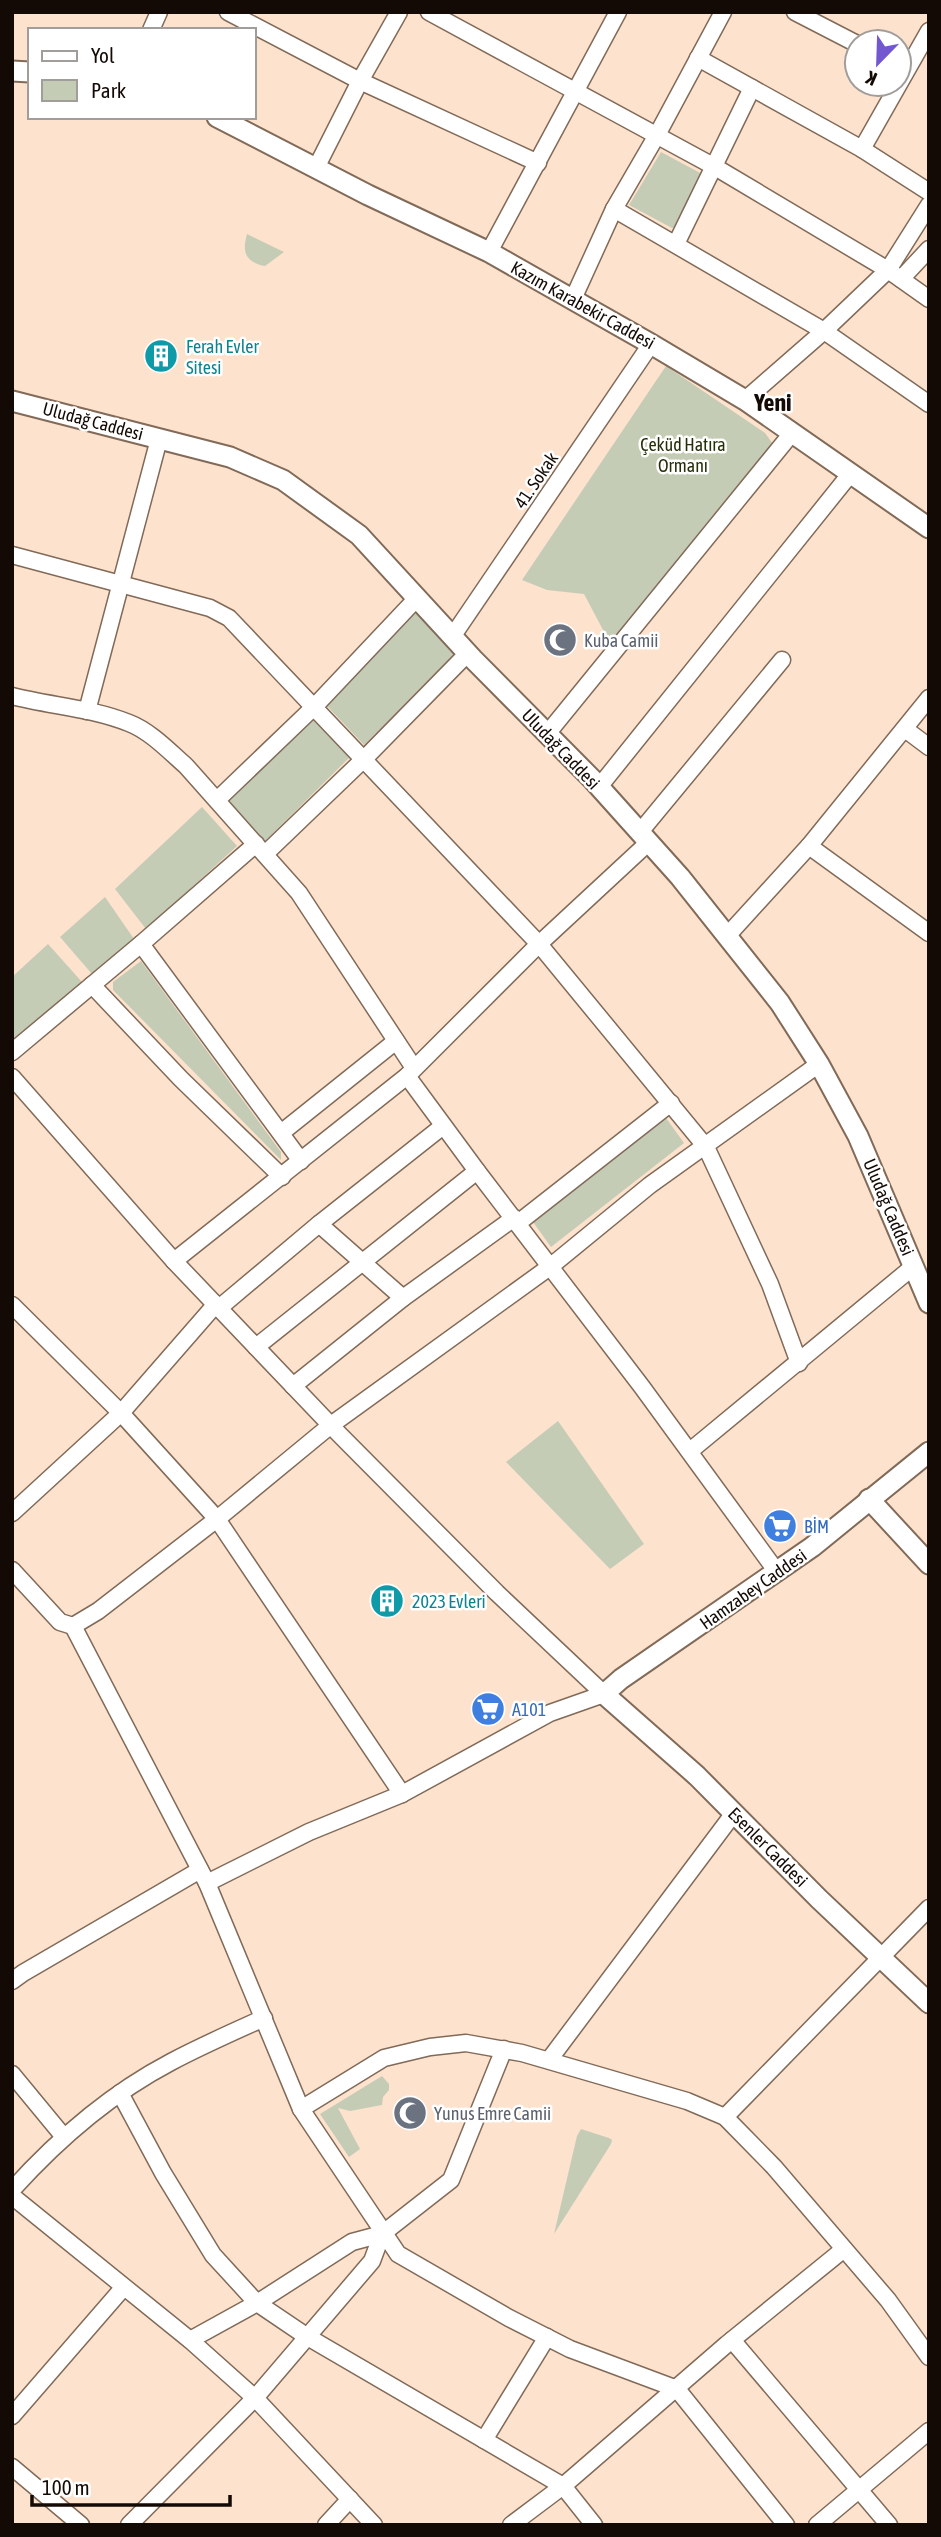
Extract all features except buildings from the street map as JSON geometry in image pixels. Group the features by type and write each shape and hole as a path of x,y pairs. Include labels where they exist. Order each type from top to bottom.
{"street":[{"path":"152,28 159,12"},
{"path":"228,12 360,81 538,163"},
{"path":"316,167 399,12"},
{"path":"429,12 715,167 929,299"},
{"path":"489,252 618,12"},
{"path":"573,299 614,209 723,12"},
{"path":"795,12 816,17 843,35"},
{"path":"913,54 929,31"},
{"path":"698,58 862,149 929,192"},
{"path":"676,244 752,88"},
{"path":"862,149 888,98"},
{"name":"Kazım Karabekir Caddesi","path":"221,119 489,252 573,299 745,400 929,527"},
{"path":"894,275 929,205"},
{"path":"614,209 824,331 929,404"},
{"path":"745,400 824,331 929,249"},
{"name":"41. Sokak","path":"452,637 651,344"},
{"name":"Uludağ Caddesi","path":"12,401 230,457 283,480 359,535 452,637 599,787 644,837 780,1003 819,1064 858,1136 929,1303"},
{"path":"547,733 792,433"},
{"path":"87,711 159,439"},
{"path":"599,787 851,472"},
{"path":"12,555 210,608 229,618 315,706 539,944 706,1147 770,1284 799,1363"},
{"path":"217,800 315,706 417,598"},
{"path":"12,1052 260,849 364,759 468,653"},
{"path":"174,1261 410,1072 644,837 782,660"},
{"path":"12,696 87,711 132,724 186,766 299,893 396,1041 410,1072 443,1126 690,1451 777,1572"},
{"path":"727,936 808,846 929,698"},
{"path":"905,729 929,747"},
{"path":"808,846 929,933"},
{"path":"141,944 301,1161"},
{"path":"92,985 181,1079 282,1177"},
{"path":"281,1133 396,1041"},
{"path":"73,1626 98,1611 217,1519 331,1425 551,1266 650,1185 819,1064"},
{"path":"12,1077 174,1261 293,1386 497,1593 604,1694 550,1713 402,1794 204,1876 12,1981"},
{"path":"293,1386 403,1298 516,1220 671,1103"},
{"path":"12,1513 121,1413 217,1306 443,1126"},
{"path":"256,1347 477,1171"},
{"path":"318,1224 403,1298"},
{"path":"690,1451 914,1266"},
{"path":"12,1305 121,1413 217,1519 402,1794"},
{"name":"Hamzabey Caddesi","path":"604,1694 621,1679 812,1548 929,1452"},
{"path":"869,1499 929,1564"},
{"path":"12,1570 60,1622 73,1626 204,1876 301,2109 382,2234 398,2254 570,2349 677,2389 786,2525"},
{"name":"Esenler Caddesi","path":"604,1694 649,1731 929,2003"},
{"path":"549,2060 734,1813"},
{"path":"725,2117 929,1908"},
{"path":"12,2190 64,2137 120,2093 171,2062 264,2018"},
{"path":"301,2109 384,2058 430,2047 466,2043 549,2060 687,2101 725,2117 774,2167 888,2300 929,2357"},
{"path":"190,2340 257,2303 352,2242 382,2234 450,2180 504,2049"},
{"path":"12,2074 64,2137"},
{"path":"120,2093 163,2173 213,2255 257,2303 306,2336 563,2486 594,2525"},
{"path":"12,2196 190,2340 255,2398 374,2525"},
{"path":"129,2525 255,2398 372,2261 382,2234"},
{"path":"511,2525 563,2486 732,2340 844,2249"},
{"path":"12,2416 123,2288"},
{"path":"484,2440 547,2337"},
{"path":"732,2340 889,2525"},
{"path":"817,2525 929,2431"},
{"path":"12,2467 81,2525"},
{"path":"326,2525 350,2499"}],"green space":[{"path":"661,152 704,175 676,227 672,228 629,205"},
{"path":"247,234 284,252 265,266 253,262 245,251"},
{"name":"Çeküd Hatıra Ormanı","path":"666,366 765,433 773,444 611,645 584,594 547,590 522,580"},
{"path":"410,613 423,613 454,647 453,655 364,745 327,706 327,701"},
{"path":"314,716 350,757 265,841 227,801"},
{"path":"202,807 237,846 146,929 115,889"},
{"path":"105,897 134,939 92,974 60,937"},
{"path":"48,944 82,982 12,1046 12,977"},
{"path":"141,961 281,1152 281,1160 113,990 113,982"},
{"path":"666,1118 684,1143 551,1247 533,1222"},
{"path":"558,1421 644,1544 610,1569 506,1462"},
{"path":"382,2076 389,2084 389,2090 383,2097 382,2105 350,2111 338,2108 360,2149 349,2157 320,2114"},
{"path":"581,2129 609,2138 612,2140 611,2144 554,2234 577,2136"}],"place":[{"name":"Ferah Evler Sitesi","path":"161,356"},
{"name":"Kuba Camii","path":"560,640"},
{"name":"BİM","path":"780,1526"},
{"name":"2023 Evleri","path":"387,1601"},
{"name":"A101","path":"488,1709"},
{"name":"Yunus Emre Camii","path":"410,2113"}],"district":[{"name":"Yeni","path":"773,402"}]}
